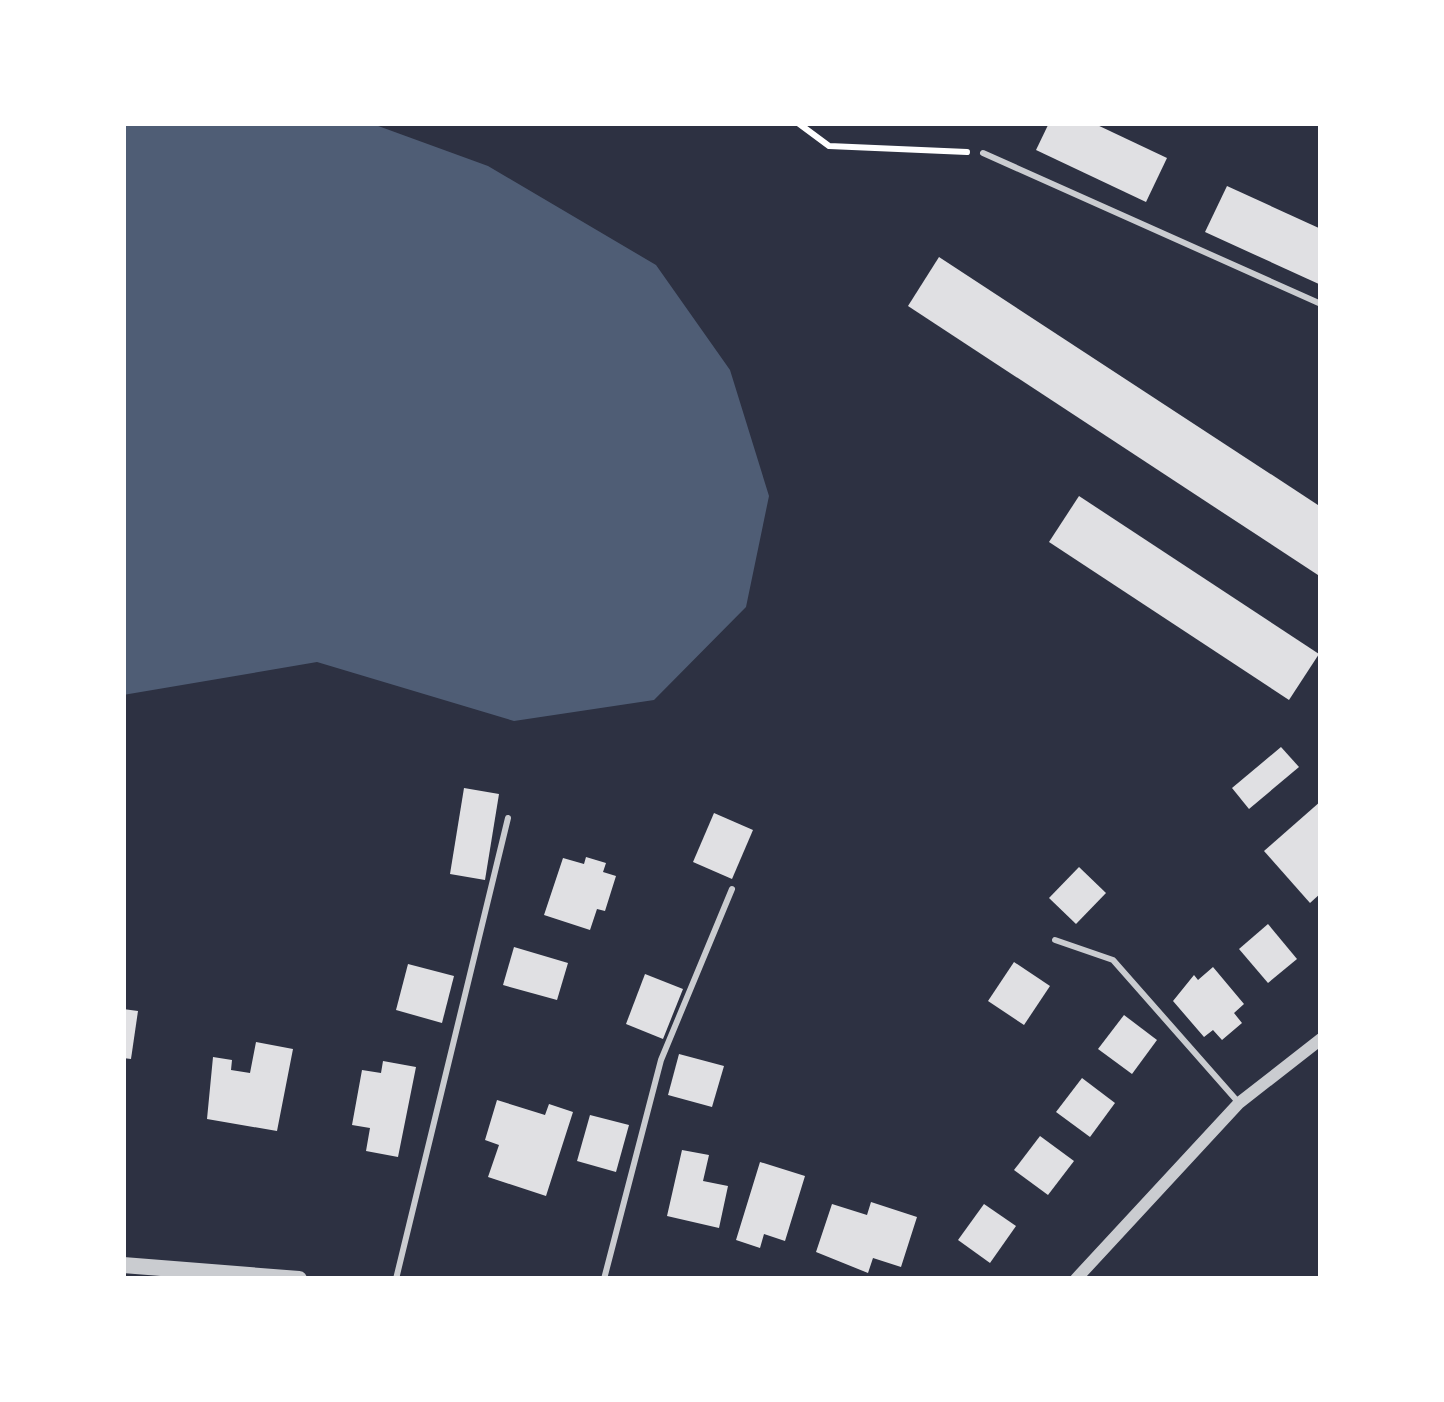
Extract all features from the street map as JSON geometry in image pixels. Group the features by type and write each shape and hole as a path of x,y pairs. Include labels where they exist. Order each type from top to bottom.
{"street":[{"path":"1076,1279 1239,1103 1321,1039"},
{"path":"123,1265 298,1279"}],"lane":[{"path":"983,153 1321,304"},
{"path":"396,1279 508,818"},
{"path":"604,1279 661,1060 732,889"},
{"path":"1055,940 1113,960 1239,1103"}],"path":[{"path":"798,123 829,146 983,153"}],"water":[{"path":"123,123 370,123 488,166 656,265 730,370 769,496 746,607 654,700 514,721 317,662 123,695"}],"building":[{"path":"1049,123 1093,123 1167,158 1146,202 1036,150"},
{"path":"1227,186 1321,229 1321,285 1205,232"},
{"path":"939,257 1321,507 1321,577 908,306"},
{"path":"1079,496 1319,654 1289,700 1049,542"},
{"path":"1281,747 1299,767 1249,809 1232,788"},
{"path":"464,788 499,794 485,880 450,874"},
{"path":"1321,801 1321,893 1310,903 1264,851"},
{"path":"714,813 753,830 732,879 693,862"},
{"path":"586,857 606,863 603,872 616,876 605,911 597,909 590,930 544,915 563,858 584,864"},
{"path":"1079,867 1106,893 1076,924 1049,898"},
{"path":"1268,924 1297,959 1268,983 1239,949"},
{"path":"514,947 568,963 557,1000 503,985"},
{"path":"1014,962 1050,986 1024,1025 988,1001"},
{"path":"408,964 454,976 442,1023 396,1010"},
{"path":"1213,967 1244,1004 1234,1013 1242,1023 1222,1040 1213,1030 1204,1037 1173,1001 1194,975 1198,980"},
{"path":"645,974 683,989 663,1039 626,1024"},
{"path":"123,1009 138,1011 131,1059 123,1058"},
{"path":"1124,1015 1157,1040 1132,1074 1098,1049"},
{"path":"256,1042 293,1049 277,1131 207,1119 213,1057 232,1060 231,1070 250,1073"},
{"path":"679,1054 724,1066 712,1107 668,1095"},
{"path":"383,1061 416,1067 398,1157 366,1151 370,1128 352,1125 362,1070 381,1073"},
{"path":"1082,1078 1115,1103 1090,1137 1056,1112"},
{"path":"497,1100 545,1115 549,1104 573,1112 546,1196 488,1177 499,1145 485,1140"},
{"path":"590,1115 629,1125 616,1172 577,1161"},
{"path":"1040,1136 1074,1161 1048,1195 1014,1170"},
{"path":"682,1150 709,1155 703,1181 728,1186 719,1228 667,1216"},
{"path":"760,1162 805,1176 785,1241 764,1234 760,1248 736,1240"},
{"path":"871,1202 917,1217 901,1267 873,1258 868,1273 816,1252 832,1204 867,1215"},
{"path":"984,1204 1016,1226 990,1263 958,1240"}]}
